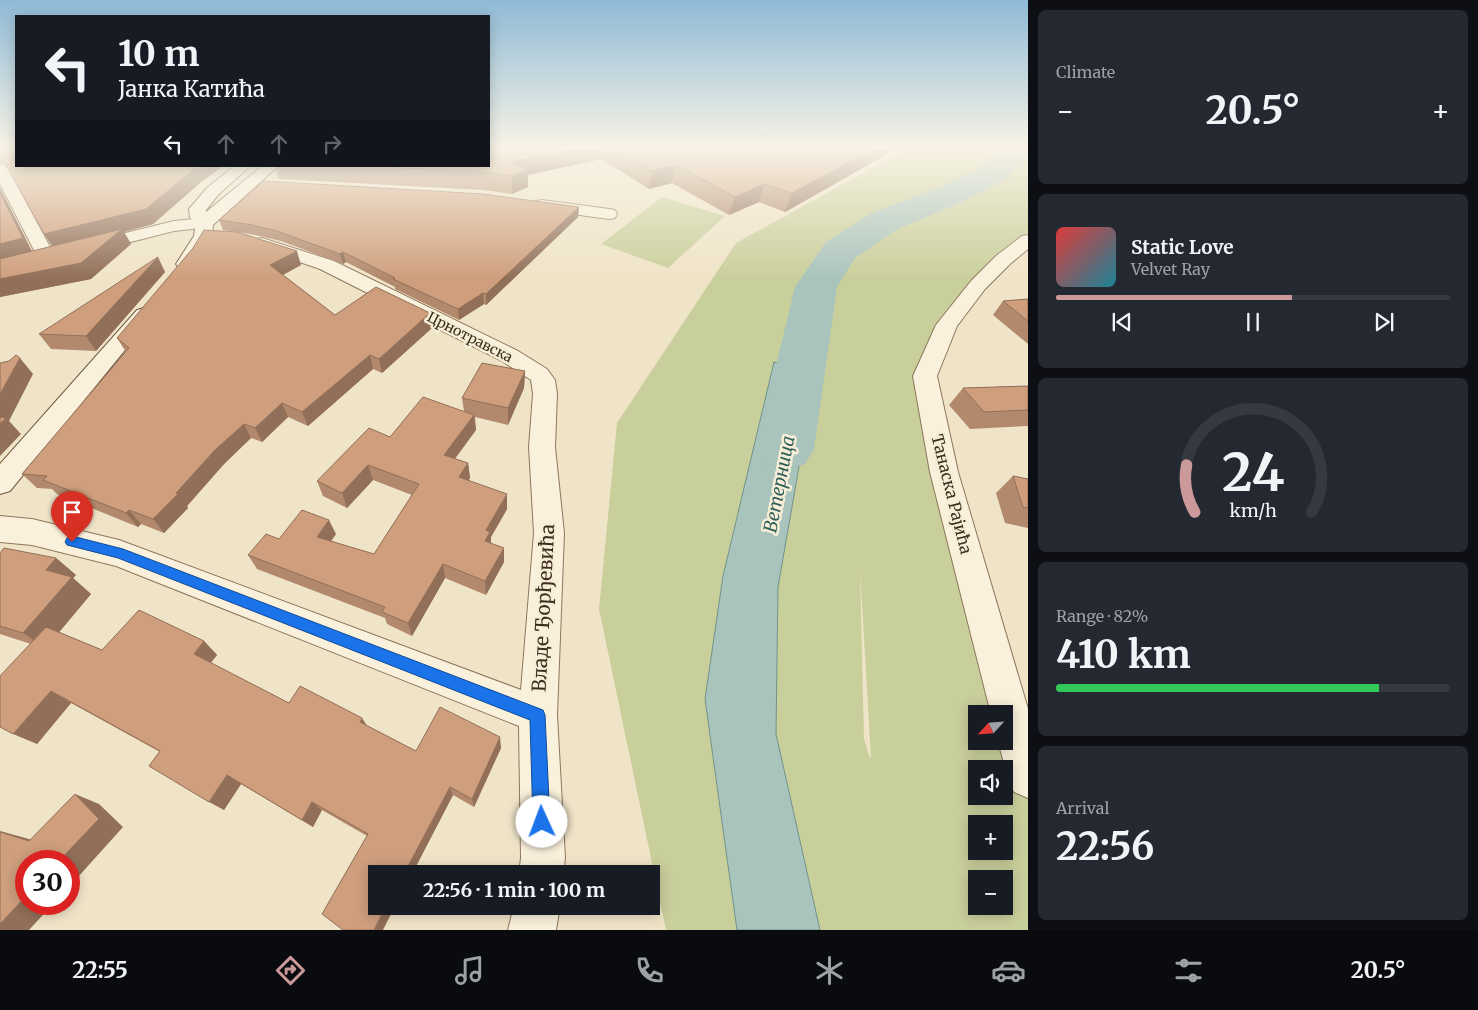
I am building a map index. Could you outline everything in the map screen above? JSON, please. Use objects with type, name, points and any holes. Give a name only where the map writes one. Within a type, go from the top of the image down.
[{"type":"street","points":[[14,192],[53,257],[174,226],[209,232]]},
{"type":"street","points":[[209,232],[198,217],[196,209],[212,192]]},
{"type":"street","points":[[174,278],[209,232],[244,192]]},
{"type":"street","points":[[523,202],[609,214]]},
{"type":"street","name":"Црнотравска","points":[[246,239],[328,265],[510,356],[539,374]]},
{"type":"street","name":"Танаска Рајића","points":[[1028,240],[1003,260],[978,286],[947,325],[924,376],[944,472],[1028,778]]},
{"type":"street","points":[[0,484],[156,300]]},
{"type":"street","name":"Владе Ђорђевића","points":[[539,374],[543,380],[545,394],[542,447],[549,534],[538,715],[542,865]]},
{"type":"street","points":[[0,529],[32,532],[119,553],[538,715]]},
{"type":"street","points":[[532,930],[535,915]]},
{"type":"green space","points":[[828,192],[1028,192],[1028,240],[978,285],[925,376],[1009,705],[968,705],[968,750],[1013,750],[1013,719],[1028,778],[1028,930],[666,930],[660,901],[660,865],[652,865],[599,609],[617,423],[736,243]],"holes":[[[860,570],[871,758],[864,739]]]},
{"type":"green space","points":[[662,197],[725,216],[668,268],[601,244]]},
{"type":"water","points":[[774,362],[815,375],[778,587],[776,734],[820,930],[737,930],[705,699],[723,576]]},
{"type":"building","points":[[21,192],[166,192],[146,209],[44,234]]},
{"type":"building","points":[[251,192],[456,192],[483,194],[579,207],[486,294],[483,293],[458,309],[393,279],[395,278],[343,252],[340,254],[277,231],[219,220]]},
{"type":"building","points":[[727,192],[745,192],[735,197]]},
{"type":"building","points":[[0,193],[23,238],[0,244]]},
{"type":"building","points":[[122,229],[81,263],[0,279],[0,259]]},
{"type":"building","points":[[204,230],[237,232],[297,251],[270,265],[335,315],[376,287],[430,313],[379,359],[370,355],[302,412],[282,403],[255,428],[244,424],[215,450],[176,493],[178,494],[153,519],[129,510],[126,513],[43,480],[47,476],[22,474],[129,348],[117,338],[193,248]]},
{"type":"building","points":[[158,257],[86,336],[39,334]]},
{"type":"building","points":[[1028,299],[1028,321],[1003,301]]},
{"type":"building","points":[[16,355],[20,358],[0,394],[0,363],[9,361]]},
{"type":"building","points":[[482,363],[525,371],[508,408],[462,398]]},
{"type":"building","points":[[1028,386],[1028,410],[984,412],[963,388]]},
{"type":"building","points":[[423,397],[474,415],[444,455],[468,463],[459,477],[507,494],[486,530],[490,532],[485,541],[504,548],[485,581],[443,564],[408,623],[382,612],[385,607],[248,555],[266,534],[279,539],[302,510],[329,520],[317,537],[374,554],[419,484],[368,465],[342,493],[317,481],[369,428],[390,437]]},
{"type":"building","points":[[0,417],[6,418],[0,424]]},
{"type":"building","points":[[1013,476],[1028,479],[1028,508],[1023,507]]},
{"type":"building","points":[[4,548],[56,558],[46,570],[72,577],[23,633],[0,626],[0,553]]},
{"type":"building","points":[[139,610],[204,641],[194,654],[289,703],[300,686],[362,718],[360,722],[416,751],[440,707],[500,737],[472,799],[450,787],[409,865],[368,865],[368,915],[382,915],[374,930],[343,930],[322,914],[368,834],[312,802],[302,820],[227,775],[209,802],[149,766],[160,751],[51,691],[13,734],[0,727],[0,676],[46,627],[102,650]]},
{"type":"building","points":[[75,794],[99,819],[69,850],[15,850],[15,908],[0,924],[0,832],[29,841]]},
{"type":"waterway","name":"Ветерница","points":[[785,449],[816,287],[840,250],[883,222],[955,192]]},
{"type":"route","points":[[72,542],[119,553],[538,715],[542,822]]}]
